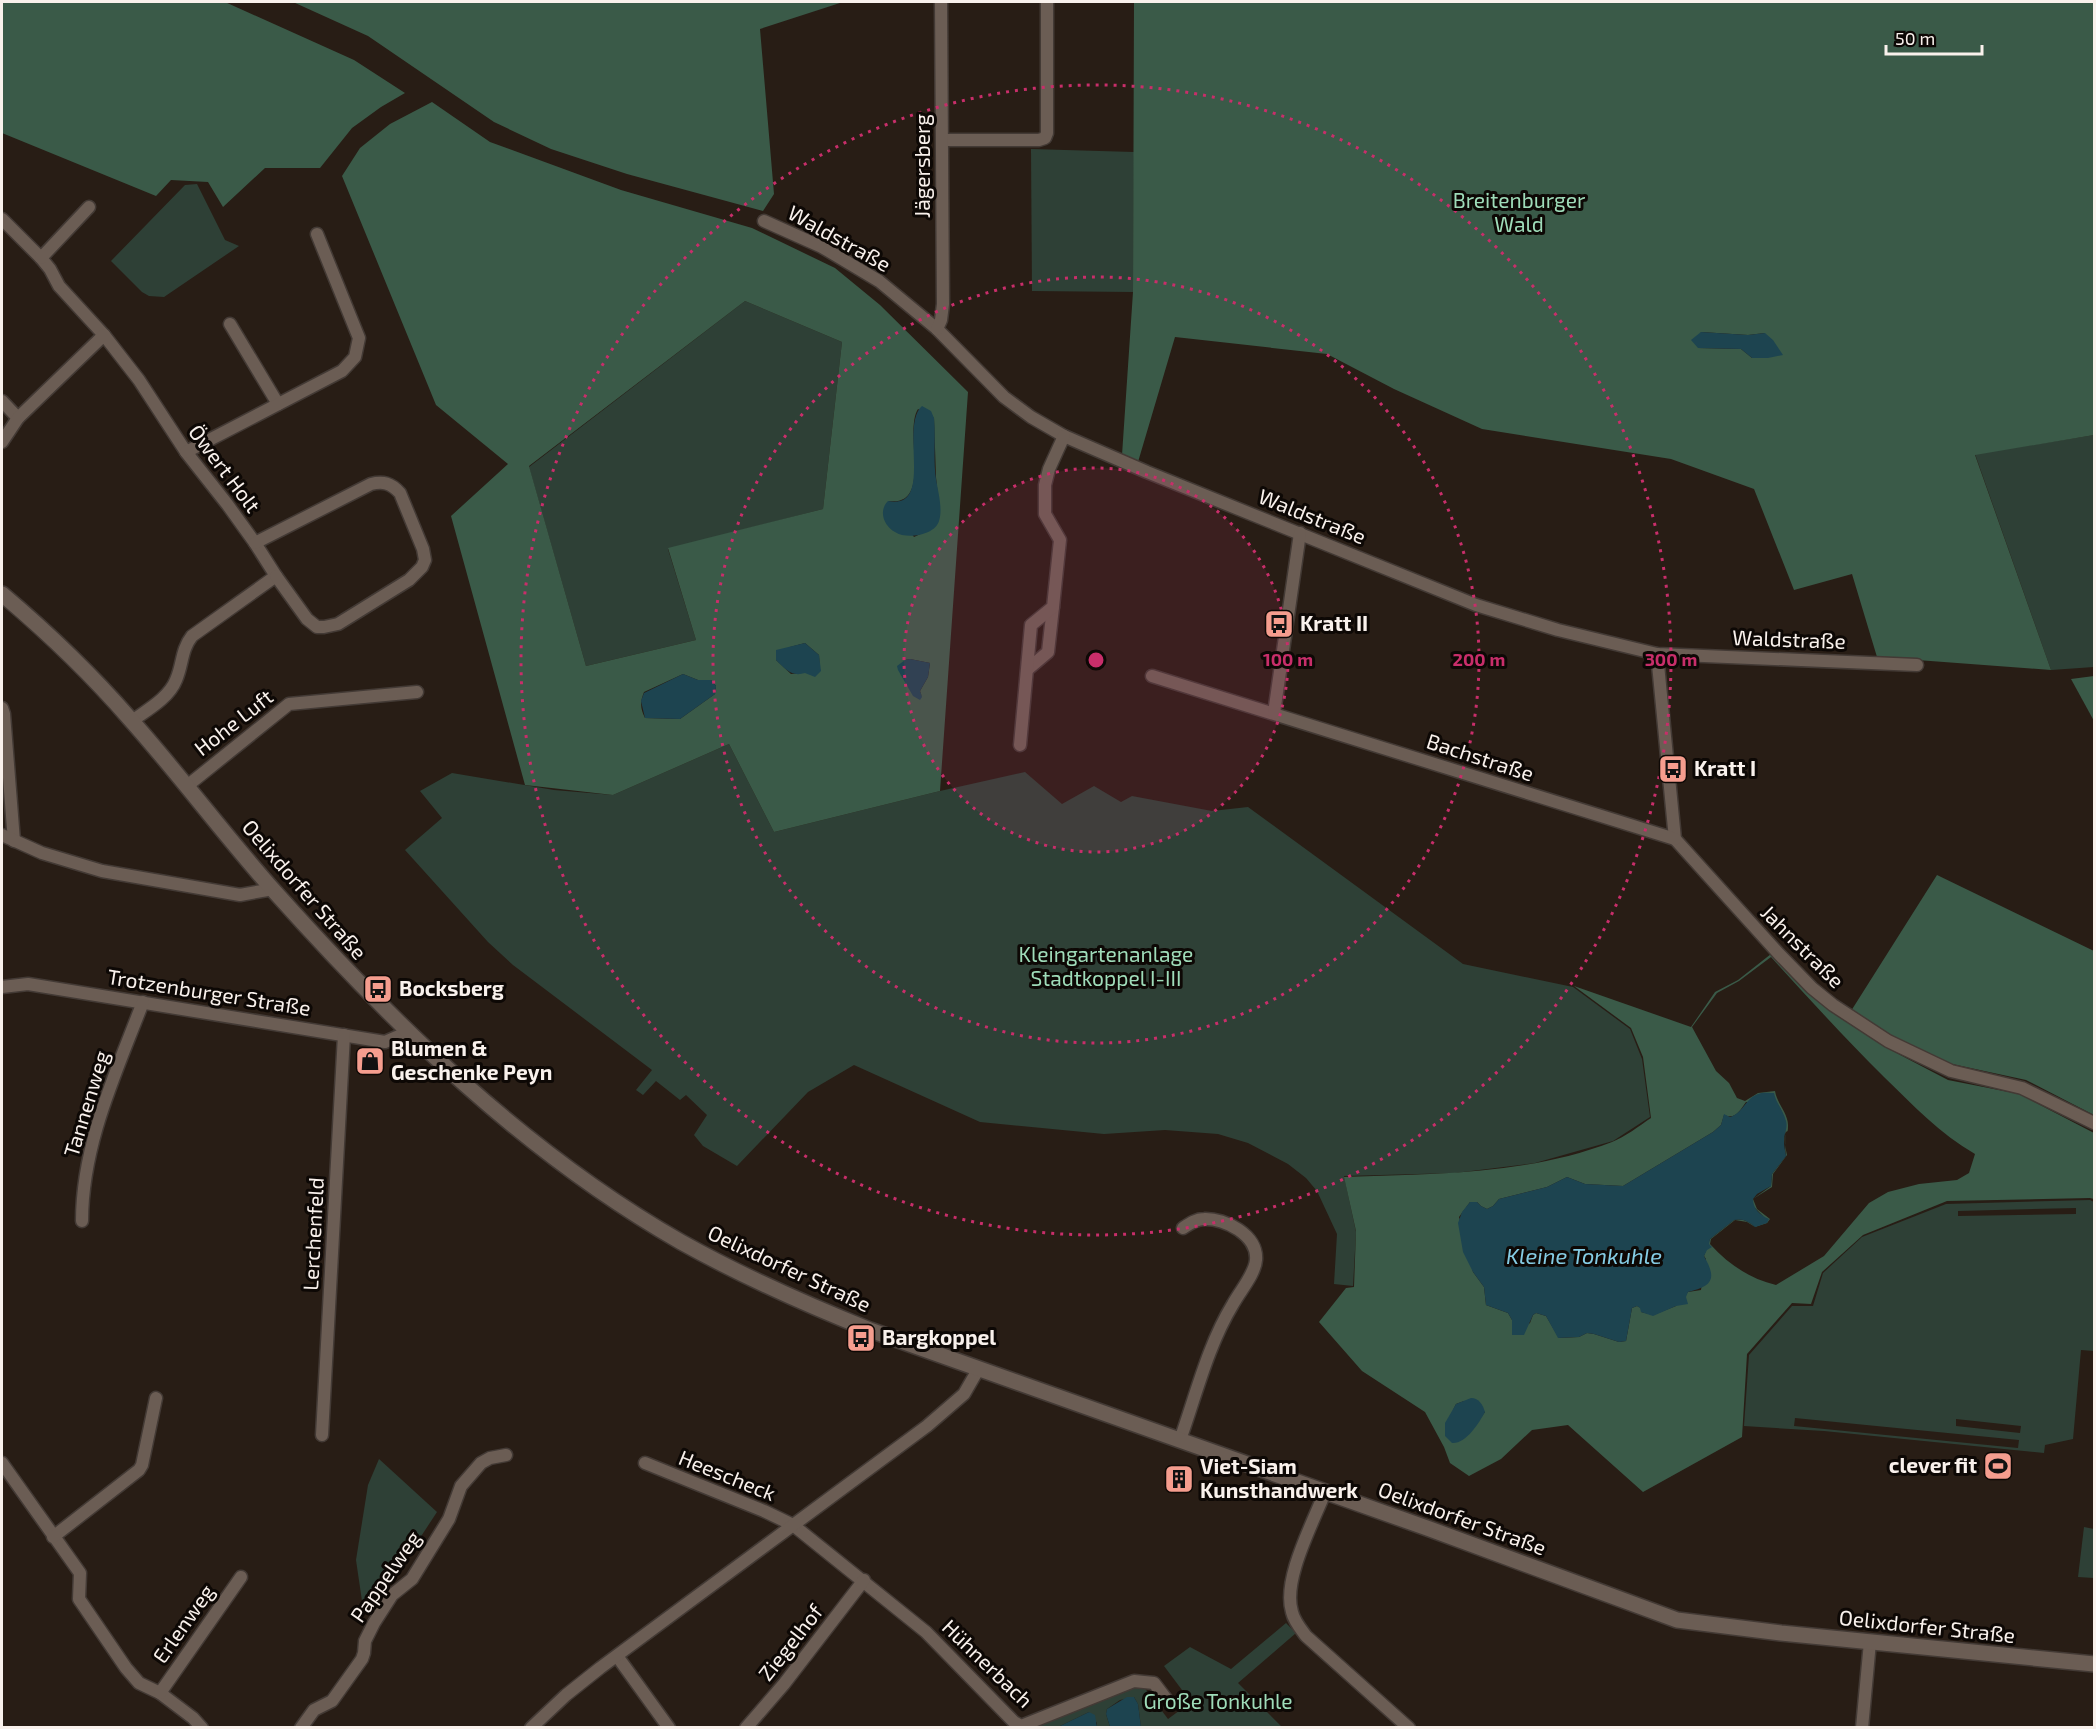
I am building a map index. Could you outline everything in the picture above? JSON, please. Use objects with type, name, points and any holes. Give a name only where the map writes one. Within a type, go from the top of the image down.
[{"type":"street","name":"Jägersberg","points":[[937,329],[943,304],[941,2]]},
{"type":"street","points":[[943,140],[1039,140],[1045,138],[1047,133],[1047,2]]},
{"type":"street","points":[[41,258],[89,207]]},
{"type":"street","name":"Öwert Holt","points":[[2,219],[41,258],[59,286],[104,335],[139,380],[186,452],[227,504],[307,619],[318,627],[338,624],[409,580],[422,567],[425,560],[423,549],[400,493],[395,487],[380,482],[370,484],[255,543]]},
{"type":"street","name":"Waldstraße","points":[[764,220],[822,247],[879,281],[937,329],[1004,397],[1031,417],[1064,436],[1138,468],[1507,615],[1657,654],[1917,665]]},
{"type":"street","points":[[186,452],[342,371],[355,357],[359,338],[317,234]]},
{"type":"street","points":[[230,324],[278,404]]},
{"type":"street","points":[[2,442],[18,418],[104,335]]},
{"type":"street","points":[[2,401],[18,418]]},
{"type":"street","points":[[1028,669],[1048,652],[1060,540],[1045,514],[1045,485],[1049,469],[1064,436]]},
{"type":"street","points":[[1274,712],[1300,533]]},
{"type":"street","points":[[132,721],[173,687],[184,649],[192,636],[276,576]]},
{"type":"street","name":"Oelixdorfer Straße","points":[[2,594],[89,675],[132,721],[273,889],[346,969],[408,1032],[503,1117],[595,1186],[680,1241],[753,1279],[812,1307],[870,1330],[1427,1528],[1677,1620],[2094,1665]]},
{"type":"street","points":[[1020,745],[1031,625],[1053,607]]},
{"type":"street","points":[[1657,654],[1675,839]]},
{"type":"street","name":"Bachstraße","points":[[1152,676],[1274,712],[1675,839]]},
{"type":"street","name":"Hohe Luft","points":[[187,786],[289,704],[417,692]]},
{"type":"street","points":[[2,708],[14,842]]},
{"type":"street","points":[[2,835],[59,859],[102,871],[240,895],[273,889]]},
{"type":"street","name":"Jahnstraße","points":[[1675,839],[1779,954],[1812,988],[1833,1005],[1888,1041],[1951,1071],[2022,1088],[2094,1123]]},
{"type":"street","name":"Trotzenburger Straße","points":[[2,984],[28,984],[385,1042],[408,1032]]},
{"type":"street","name":"Tannenweg","points":[[82,1221],[84,1185],[95,1131],[143,1002]]},
{"type":"street","name":"Lerchenfeld","points":[[322,1435],[344,1035]]},
{"type":"street","points":[[1180,1440],[1220,1327],[1252,1272],[1256,1260],[1249,1239],[1235,1227],[1202,1219],[1183,1228]]},
{"type":"street","points":[[531,1728],[566,1695],[617,1656],[927,1426],[970,1387],[979,1368]]},
{"type":"street","points":[[53,1537],[139,1470],[156,1398]]},
{"type":"street","name":"Pappelweg","points":[[302,1728],[314,1710],[332,1701],[362,1659],[365,1641],[374,1623],[392,1595],[412,1579],[449,1519],[458,1492],[468,1477],[481,1463],[490,1458],[506,1455]]},
{"type":"street","points":[[2,1463],[80,1573],[80,1599],[126,1668],[138,1683],[160,1693],[193,1718],[202,1728]]},
{"type":"street","name":"Heescheck","points":[[645,1463],[764,1511],[793,1526]]},
{"type":"street","points":[[1325,1492],[1292,1577],[1291,1611],[1306,1636],[1409,1728]]},
{"type":"street","name":"Hühnerbach","points":[[793,1526],[864,1580],[926,1632],[1014,1722],[1021,1726],[1134,1681],[1154,1683],[1170,1704]]},
{"type":"street","name":"Erlenweg","points":[[160,1693],[241,1577]]},
{"type":"street","name":"Ziegelhof","points":[[746,1728],[784,1684],[864,1580]]},
{"type":"street","points":[[1862,1728],[1870,1642]]},
{"type":"street","points":[[617,1656],[669,1728]]},
{"type":"green space","points":[[2,2],[225,2],[354,60],[405,93],[352,128],[320,168],[265,168],[223,207],[208,182],[171,180],[156,196],[2,133]]},
{"type":"green space","points":[[293,2],[843,2],[760,29],[774,194],[763,211],[627,174],[551,149],[494,122],[368,36]]},
{"type":"green space","name":"Breitenburger Wald","points":[[1134,2],[2094,2],[2094,435],[1975,455],[2051,670],[1877,657],[1852,574],[1794,590],[1754,489],[1671,459],[1482,429],[1394,389],[1327,354],[1175,337],[1138,462],[1122,455],[1133,292]],"holes":[[[1701,332],[1748,335],[1765,333],[1752,358],[1741,349],[1698,348]]]},
{"type":"green space","points":[[432,102],[490,142],[621,190],[752,228],[835,268],[880,305],[968,392],[940,791],[774,832],[729,744],[613,795],[525,785],[451,516],[508,464],[436,405],[342,176],[360,148],[390,124]],"holes":[[[745,301],[842,342],[823,509],[668,548],[696,640],[586,666],[529,466]],[[918,409],[934,418],[940,516],[927,531],[914,537],[888,501],[902,500],[910,493],[914,481],[914,420]],[[805,643],[819,655],[820,671],[791,674],[776,660],[790,647]],[[905,660],[930,663],[928,677],[920,691],[922,697]],[[683,674],[698,680],[711,680],[716,686],[715,694],[680,719],[645,718],[641,702],[644,692]]]},
{"type":"green space","points":[[1031,149],[1134,152],[1133,292],[1032,291]]},
{"type":"green space","points":[[197,184],[225,240],[239,246],[164,297],[149,296],[142,292],[111,261],[185,185]]},
{"type":"green space","points":[[745,301],[842,342],[823,509],[668,549],[696,640],[586,666],[529,467]]},
{"type":"green space","points":[[2094,435],[2094,667],[2051,670],[1975,454]]},
{"type":"green space","points":[[2094,676],[2094,721],[2071,679]]},
{"type":"green space","name":"Kleingartenanlage Stadtkoppel I-III","points":[[729,744],[774,832],[1025,772],[1062,804],[1094,786],[1121,802],[1132,796],[1212,811],[1248,807],[1463,964],[1573,987],[1630,1029],[1642,1059],[1650,1117],[1613,1141],[1535,1163],[1455,1173],[1344,1176],[1356,1232],[1353,1286],[1334,1284],[1337,1234],[1317,1191],[1306,1178],[1288,1164],[1248,1143],[1218,1134],[1165,1130],[1104,1134],[980,1122],[854,1065],[808,1092],[737,1166],[703,1146],[694,1135],[707,1115],[686,1095],[680,1100],[656,1081],[643,1095],[636,1090],[652,1070],[513,965],[488,942],[405,850],[442,818],[420,791],[452,773],[554,790],[613,795]]},
{"type":"green space","points":[[1937,875],[2094,951],[2094,1115],[2026,1080],[1952,1064],[1890,1035],[1851,1011]]},
{"type":"green space","points":[[1771,954],[1832,1010],[1885,1047],[1948,1080],[2019,1094],[2094,1133],[2094,1199],[1947,1201],[1863,1235],[1822,1272],[1811,1304],[1792,1303],[1747,1354],[1742,1437],[1643,1492],[1568,1425],[1532,1430],[1501,1459],[1469,1476],[1450,1463],[1425,1412],[1362,1371],[1319,1322],[1346,1288],[1354,1287],[1356,1231],[1344,1177],[1480,1171],[1546,1161],[1617,1140],[1651,1118],[1643,1057],[1631,1028],[1574,986],[1691,1027],[1715,992],[1738,980]],"holes":[[[1771,957],[1841,1033],[1906,1098],[1938,1128],[1975,1154],[1969,1173],[1957,1180],[1919,1184],[1888,1192],[1869,1203],[1824,1256],[1776,1285],[1740,1270],[1710,1244],[1711,1239],[1735,1220],[1710,1239],[1704,1256],[1706,1259],[1701,1290],[1688,1292],[1676,1306],[1653,1315],[1641,1312],[1641,1308],[1637,1306],[1632,1308],[1626,1341],[1619,1342],[1587,1333],[1579,1337],[1559,1338],[1546,1316],[1536,1313],[1530,1323],[1512,1335],[1512,1320],[1508,1313],[1486,1305],[1484,1287],[1473,1272],[1459,1217],[1470,1202],[1477,1202],[1487,1209],[1499,1199],[1547,1187],[1567,1177],[1585,1184],[1623,1186],[1713,1132],[1721,1125],[1724,1115],[1735,1115],[1746,1102],[1776,1102],[1785,1121],[1785,1135],[1788,1131],[1788,1122],[1775,1091],[1758,1093],[1745,1101],[1737,1098],[1729,1083],[1716,1071],[1692,1027],[1717,993],[1739,981]],[[1464,1401],[1485,1412],[1471,1431],[1453,1410],[1456,1404]]]},
{"type":"green space","points":[[1785,1146],[1787,1155],[1773,1174],[1772,1187],[1753,1199],[1771,1186],[1772,1174],[1786,1156]]},
{"type":"green space","points":[[1753,1199],[1757,1209],[1770,1219],[1767,1223],[1755,1227],[1763,1216],[1753,1206]]},
{"type":"green space","points":[[2090,1200],[2094,1202],[2094,1351],[2081,1350],[2073,1439],[2045,1445],[2044,1453],[1824,1431],[1744,1426],[1749,1355],[1792,1306],[1813,1306],[1823,1273],[1862,1237],[1946,1204]],"holes":[[[2076,1208],[2076,1214],[1958,1216],[1958,1211]],[[1795,1418],[2019,1440],[2018,1448],[1794,1426]],[[1956,1419],[2021,1426],[2020,1433],[1956,1426]]]},
{"type":"green space","points":[[379,1459],[437,1512],[372,1611],[362,1601],[356,1560],[368,1485]]},
{"type":"green space","points":[[2084,1527],[2094,1529],[2094,1578],[2078,1577]]},
{"type":"green space","name":"Große Tonkuhle","points":[[1286,1623],[1296,1633],[1238,1683],[1282,1727],[1141,1727],[1138,1704],[1134,1697],[1120,1700],[1107,1709],[1106,1714],[1110,1727],[1097,1727],[1097,1723],[1089,1712],[1058,1727],[1029,1728],[1134,1684],[1144,1687],[1168,1719],[1191,1702],[1164,1666],[1190,1647],[1231,1669]]},
{"type":"water","points":[[1701,332],[1748,335],[1765,333],[1783,355],[1752,358],[1741,349],[1698,348],[1691,340]]},
{"type":"water","points":[[922,406],[931,411],[934,418],[935,471],[940,516],[932,530],[920,535],[906,536],[895,532],[888,526],[883,509],[888,501],[902,500],[910,493],[913,480],[916,416]]},
{"type":"water","points":[[805,643],[819,655],[821,671],[815,677],[786,670],[776,660],[776,650]]},
{"type":"water","points":[[910,659],[930,663],[928,677],[920,691],[922,697],[920,700],[913,696],[897,666]]},
{"type":"water","points":[[683,674],[698,680],[711,680],[716,686],[715,694],[680,719],[645,718],[641,701],[644,693]]},
{"type":"water","name":"Kleine Tonkuhle","points":[[1774,1093],[1785,1117],[1786,1156],[1772,1174],[1771,1186],[1753,1199],[1758,1211],[1769,1219],[1767,1223],[1755,1227],[1746,1221],[1734,1220],[1710,1239],[1709,1244],[1712,1247],[1704,1256],[1710,1270],[1710,1280],[1703,1287],[1688,1292],[1686,1297],[1688,1304],[1676,1306],[1653,1316],[1641,1312],[1637,1306],[1632,1308],[1626,1341],[1619,1342],[1587,1333],[1579,1337],[1558,1338],[1546,1316],[1536,1313],[1524,1335],[1512,1335],[1512,1320],[1508,1313],[1486,1305],[1484,1287],[1463,1252],[1458,1223],[1462,1212],[1470,1202],[1477,1202],[1487,1209],[1499,1199],[1547,1187],[1567,1177],[1585,1184],[1623,1186],[1713,1132],[1721,1125],[1724,1114],[1730,1117],[1734,1115],[1758,1094]]},
{"type":"water","points":[[1471,1398],[1480,1402],[1485,1412],[1467,1437],[1452,1443],[1445,1436],[1445,1423],[1456,1404]]},
{"type":"water","points":[[1127,1697],[1134,1697],[1138,1704],[1141,1727],[1110,1727],[1106,1714],[1107,1709]]},
{"type":"water","points":[[1089,1712],[1095,1715],[1097,1727],[1058,1727]]},
{"type":"place","name":"Kratt II","points":[[1279,624]]},
{"type":"place","name":"Kratt I","points":[[1673,769]]},
{"type":"place","name":"Bocksberg","points":[[378,989]]},
{"type":"place","name":"Blumen & Geschenke Peyn","points":[[370,1061]]},
{"type":"place","name":"Bargkoppel","points":[[861,1338]]},
{"type":"place","name":"clever fit","points":[[1998,1466]]},
{"type":"place","name":"Viet-Siam Kunsthandwerk","points":[[1179,1479]]}]
